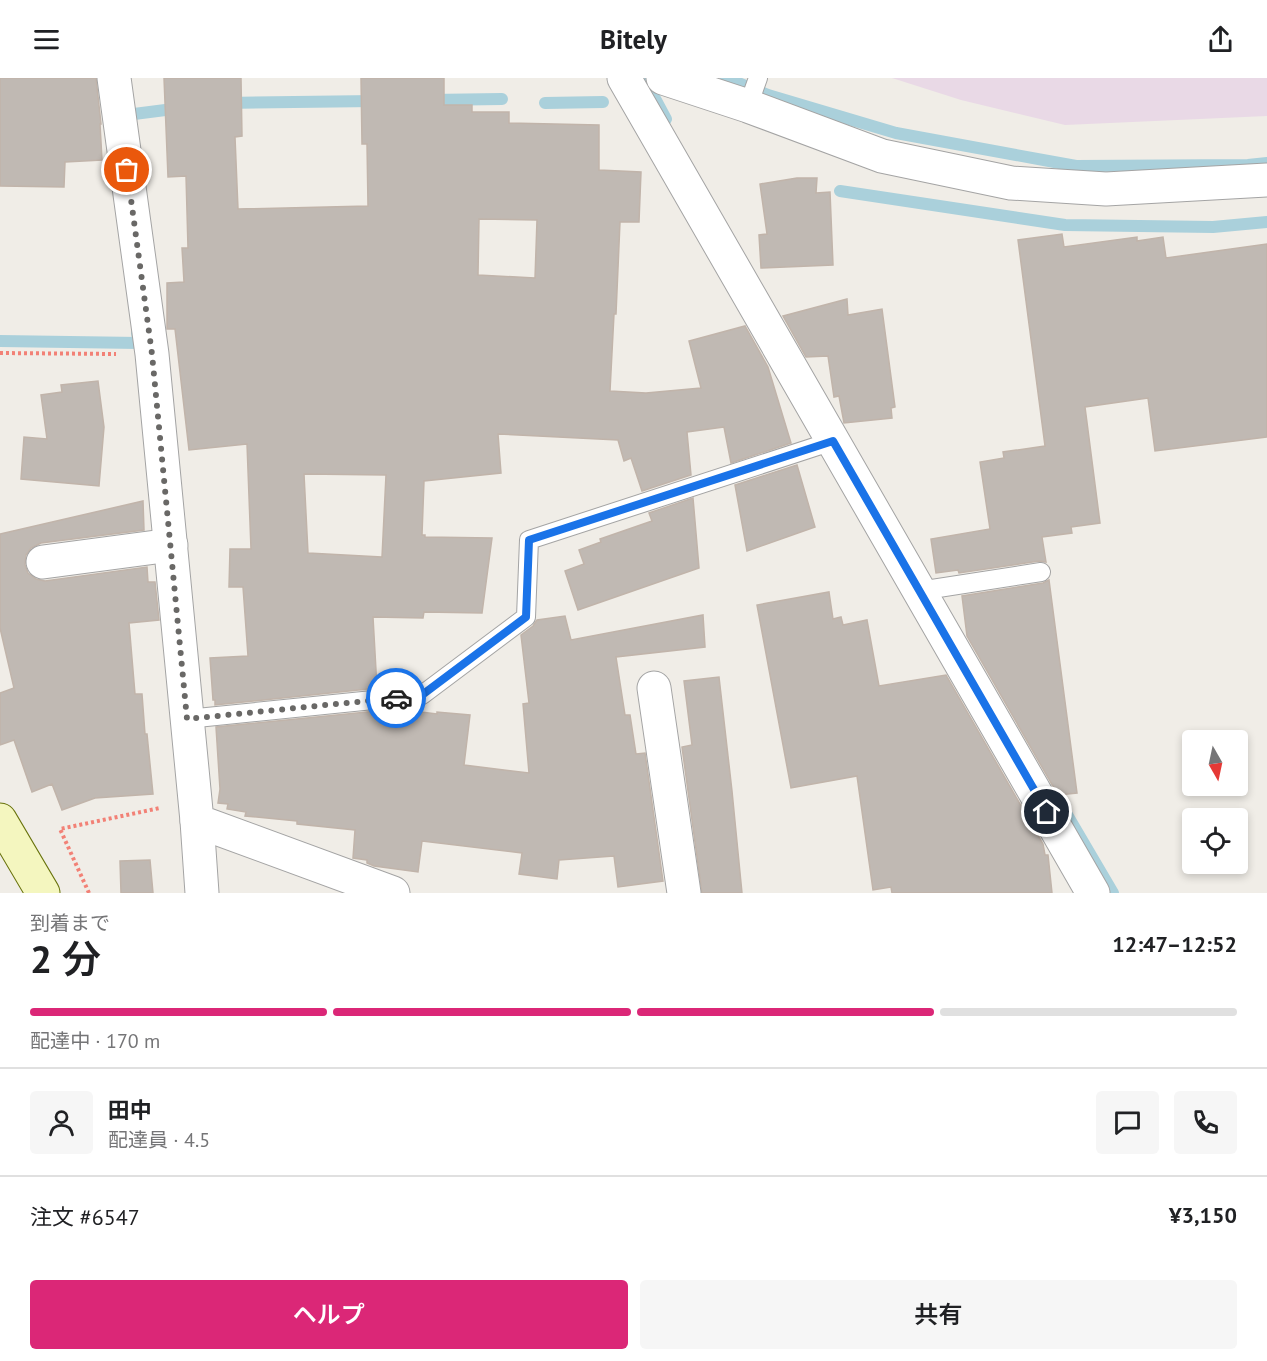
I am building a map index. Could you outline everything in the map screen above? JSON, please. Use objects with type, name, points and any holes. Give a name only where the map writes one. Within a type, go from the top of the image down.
[{"type":"main road","points":[[0,820],[44,893]]},
{"type":"street","points":[[114,78],[152,354],[202,893]]},
{"type":"street","points":[[624,78],[1093,893]]},
{"type":"street","points":[[663,78],[753,92],[882,156],[1011,183],[1106,189],[1267,180]]},
{"type":"street","points":[[43,562],[171,545]]},
{"type":"street","points":[[654,687],[684,893]]},
{"type":"street","points":[[197,821],[393,893]]},
{"type":"lane","points":[[187,719],[422,695],[526,617],[529,540],[833,441]]},
{"type":"lane","points":[[919,591],[1041,572]]},
{"type":"path","points":[[0,353],[152,354]]},
{"type":"path","points":[[89,893],[60,829],[174,805],[197,821]]},
{"type":"shaded area","points":[[892,78],[1267,78],[1267,116],[1065,125],[961,100]]},
{"type":"building","points":[[0,78],[96,78],[102,160],[65,162],[64,187],[0,186]]},
{"type":"building","points":[[164,78],[241,78],[242,136],[235,137],[238,209],[368,206],[367,144],[362,144],[361,78],[444,78],[444,105],[472,105],[472,112],[509,112],[509,123],[599,125],[599,170],[641,172],[639,222],[620,222],[610,391],[646,393],[701,388],[689,341],[745,326],[768,367],[791,443],[731,463],[724,427],[687,432],[691,475],[642,491],[631,458],[624,461],[618,440],[498,434],[501,473],[424,481],[422,535],[425,537],[492,538],[482,613],[424,612],[423,618],[373,617],[377,688],[215,705],[210,658],[248,656],[243,587],[229,587],[230,549],[251,549],[247,444],[189,450],[175,329],[167,329],[167,283],[184,282],[182,248],[188,248],[186,176],[168,177]],"holes":[[[479,219],[537,220],[535,278],[478,275]],[[304,474],[386,475],[382,557],[308,553]]]},
{"type":"building","points":[[797,178],[817,178],[816,193],[830,192],[833,265],[761,268],[759,235],[767,234],[760,184]]},
{"type":"building","points":[[1062,234],[1064,247],[1137,237],[1137,241],[1163,237],[1166,258],[1267,244],[1267,437],[1155,451],[1148,398],[1085,407],[1100,523],[1071,527],[1072,533],[1042,537],[1046,562],[1039,561],[959,573],[958,570],[936,573],[931,539],[990,529],[980,462],[1004,458],[1003,452],[1045,446],[1018,240]]},
{"type":"building","points":[[847,299],[848,315],[882,309],[895,407],[891,408],[892,418],[844,423],[839,396],[834,397],[828,356],[806,357],[783,316]]},
{"type":"building","points":[[98,381],[104,427],[99,486],[21,479],[24,437],[47,439],[41,395],[62,392],[61,385]]},
{"type":"building","points":[[797,465],[815,527],[747,551],[735,485]]},
{"type":"building","points":[[693,498],[699,568],[578,610],[565,571],[584,564],[579,550],[601,542],[600,539],[652,521],[649,513]]},
{"type":"building","points":[[143,501],[144,530],[41,543],[31,548],[26,555],[25,565],[28,573],[36,579],[45,581],[147,567],[148,582],[155,582],[159,620],[129,623],[135,694],[142,694],[153,794],[95,798],[62,810],[52,784],[32,792],[14,740],[0,745],[0,693],[14,688],[0,628],[0,534]]},
{"type":"building","points":[[1049,580],[1077,793],[1058,795],[967,636],[962,596],[1043,583]]},
{"type":"building","points":[[829,592],[833,619],[841,617],[843,625],[867,620],[879,686],[946,675],[1043,844],[1045,855],[1048,855],[1052,893],[892,893],[891,887],[873,890],[857,776],[791,788],[757,605]]},
{"type":"building","points":[[703,615],[705,647],[616,657],[625,715],[630,715],[636,754],[645,753],[663,881],[618,887],[614,856],[559,860],[557,879],[519,874],[522,853],[422,841],[418,872],[374,866],[367,863],[367,860],[353,858],[355,830],[245,816],[246,812],[227,809],[228,804],[218,803],[220,789],[216,727],[397,709],[470,715],[464,765],[529,773],[523,704],[529,703],[521,635],[537,620],[565,616],[571,640]]},
{"type":"building","points":[[719,677],[742,893],[702,893],[682,747],[692,745],[684,681]]},
{"type":"building","points":[[150,860],[153,893],[121,893],[120,861]]},
{"type":"waterway","points":[[644,78],[666,119]]},
{"type":"waterway","points":[[726,78],[768,95],[896,133],[1076,166],[1267,163]]},
{"type":"waterway","points":[[429,100],[502,99]]},
{"type":"waterway","points":[[225,103],[375,101]]},
{"type":"waterway","points":[[545,103],[603,102]]},
{"type":"waterway","points":[[134,114],[181,108]]},
{"type":"waterway","points":[[840,191],[1065,225],[1213,227],[1267,222]]},
{"type":"waterway","points":[[0,341],[139,343],[137,333]]},
{"type":"waterway","points":[[1066,813],[1113,893]]},
{"type":"way so far","points":[[127,170],[152,354],[187,719],[396,698]]},
{"type":"route","points":[[396,698],[422,695],[526,617],[529,540],[833,441],[1047,812]]}]
